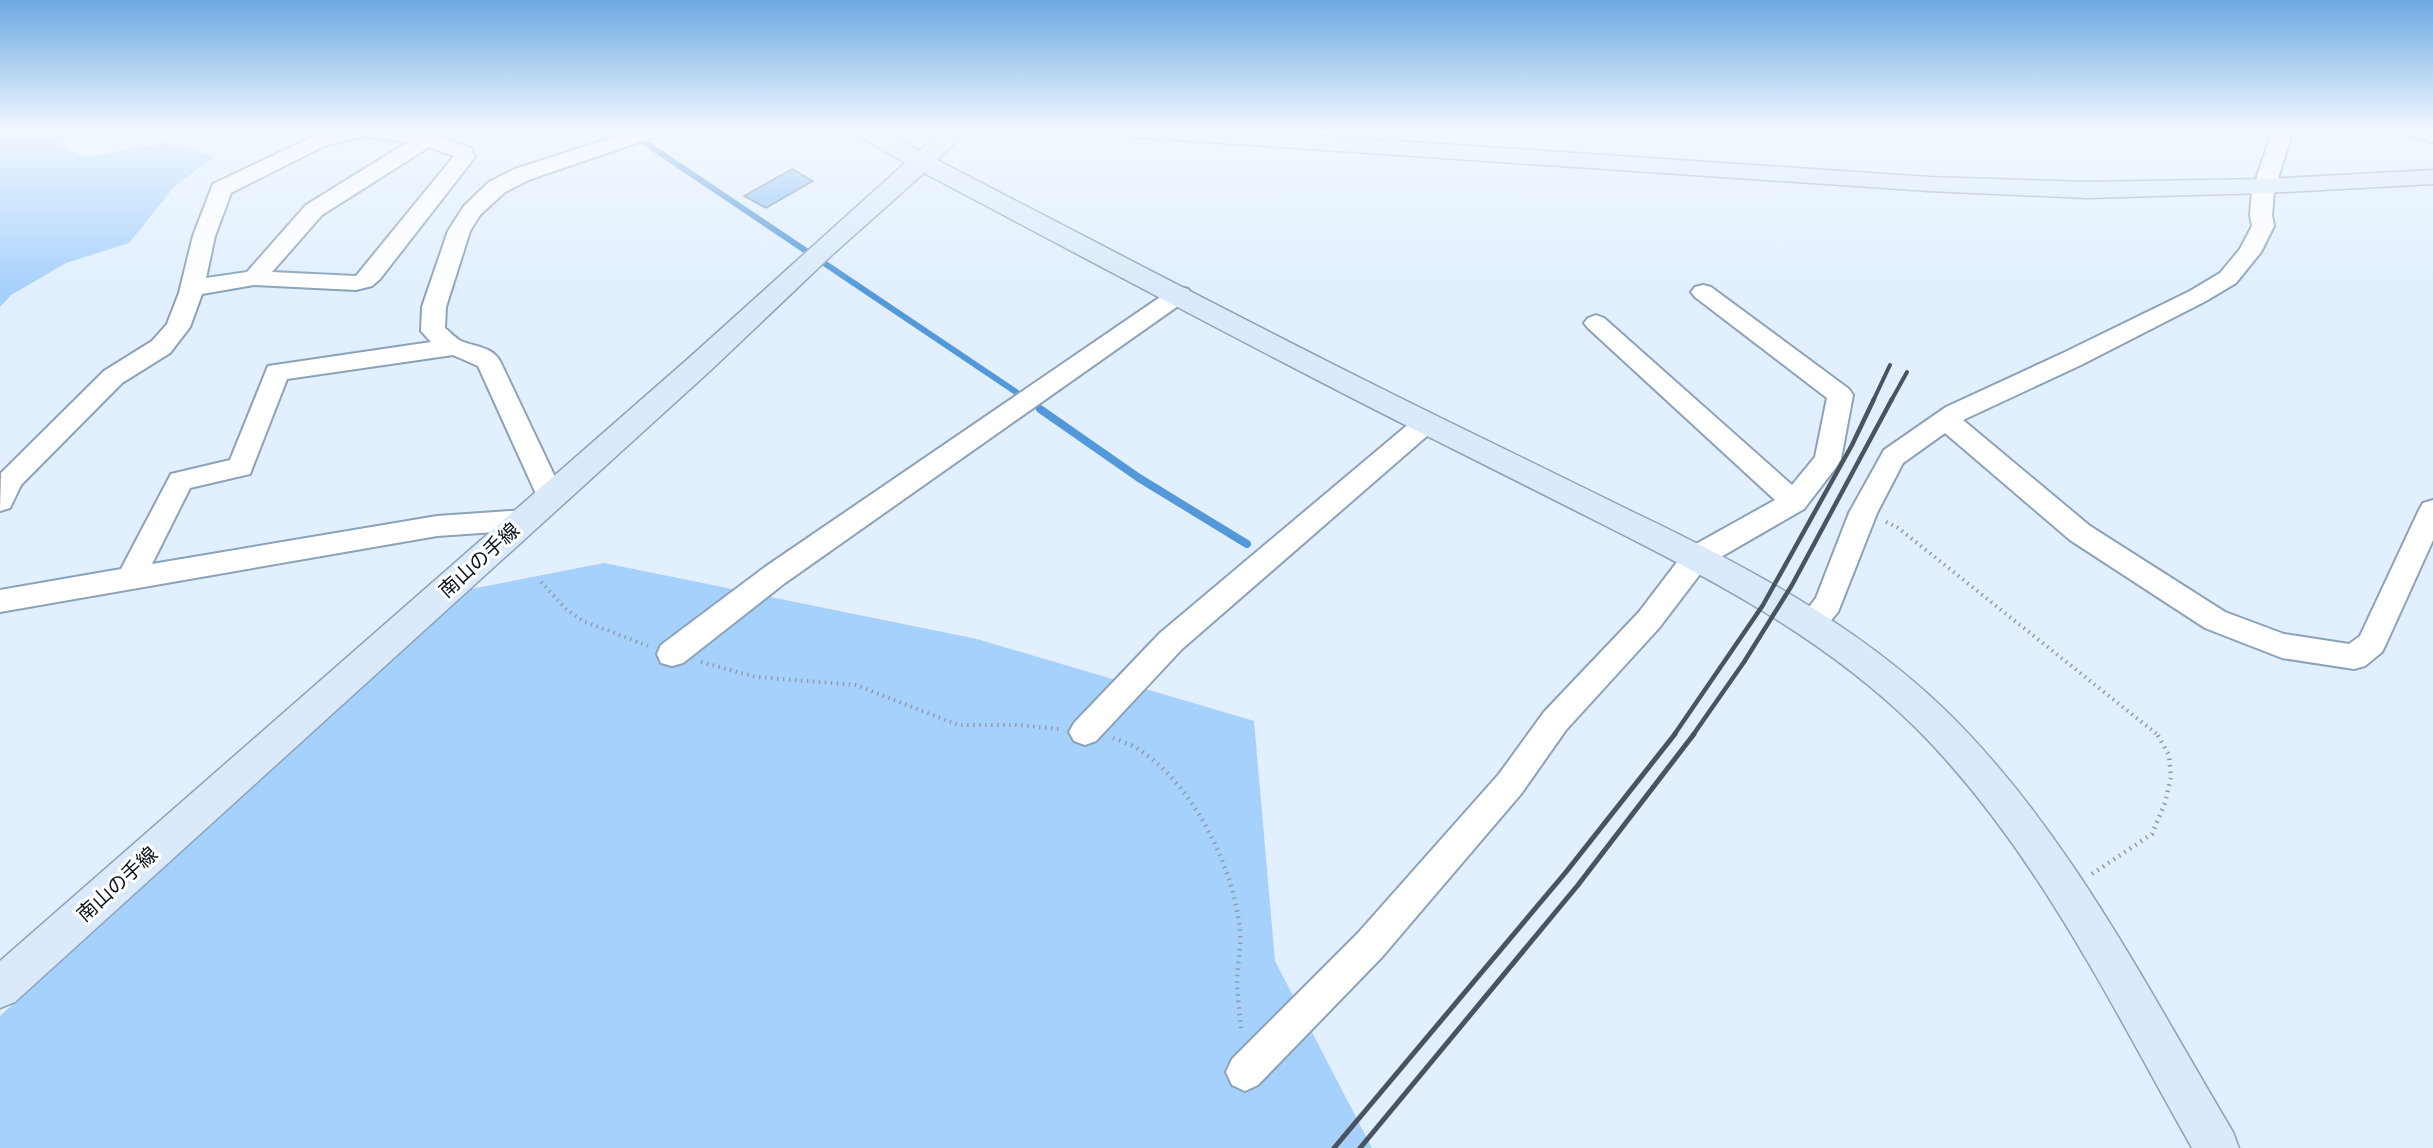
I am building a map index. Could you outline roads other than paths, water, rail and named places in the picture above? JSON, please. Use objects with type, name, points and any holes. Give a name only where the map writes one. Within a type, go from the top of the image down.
[{"type":"street","points":[[0,501],[10,480],[113,377],[161,347],[178,327],[192,288],[204,236],[221,189],[232,184]]},
{"type":"street","points":[[254,278],[314,210],[356,184]]},
{"type":"street","points":[[192,288],[254,278],[356,283],[364,280],[372,274],[443,184]]},
{"type":"street","points":[[453,347],[433,331],[434,307],[446,278],[448,259],[459,231],[472,211],[497,187],[504,184]]},
{"type":"street","name":"南山の手線","points":[[0,988],[700,364],[895,184]]},
{"type":"street","points":[[964,184],[1425,423],[1697,557],[1812,624],[1883,676],[1986,778],[2068,891],[2217,1148]]},
{"type":"street","points":[[1923,184],[2087,190],[2310,184]]},
{"type":"street","points":[[1812,624],[1828,604],[1863,513],[1893,457],[1955,413],[2198,296],[2228,278],[2250,252],[2263,226],[2260,217],[2265,186]]},
{"type":"street","points":[[1245,1072],[1370,945],[1510,784],[1555,721],[1649,620],[1697,557],[1794,502],[1828,459],[1840,395],[1703,292]]},
{"type":"street","points":[[672,654],[775,575],[1180,294]]},
{"type":"street","points":[[1596,323],[1794,502]]},
{"type":"street","points":[[130,580],[180,481],[241,467],[277,372],[453,347],[470,351],[488,361],[550,498]]},
{"type":"street","points":[[1946,420],[2080,534],[2216,620],[2282,646],[2354,657],[2371,644],[2433,510]]},
{"type":"street","points":[[1085,732],[1171,641],[1425,423]]},
{"type":"street","points":[[0,601],[130,580],[309,546],[436,526],[525,520]]},
{"type":"waterway","points":[[706,184],[1016,392]]},
{"type":"waterway","points":[[1040,409],[1139,478],[1247,544]]},
{"type":"railway","points":[[1873,401],[1890,365]]},
{"type":"railway","points":[[1891,401],[1907,372]]},
{"type":"railway","points":[[1674,735],[1763,605],[1852,445],[1874,399]]},
{"type":"railway","points":[[1693,735],[1744,662],[1792,585],[1892,399]]},
{"type":"railway","points":[[1334,1148],[1566,872],[1675,734]]},
{"type":"railway","points":[[1360,1148],[1578,885],[1694,734]]}]
